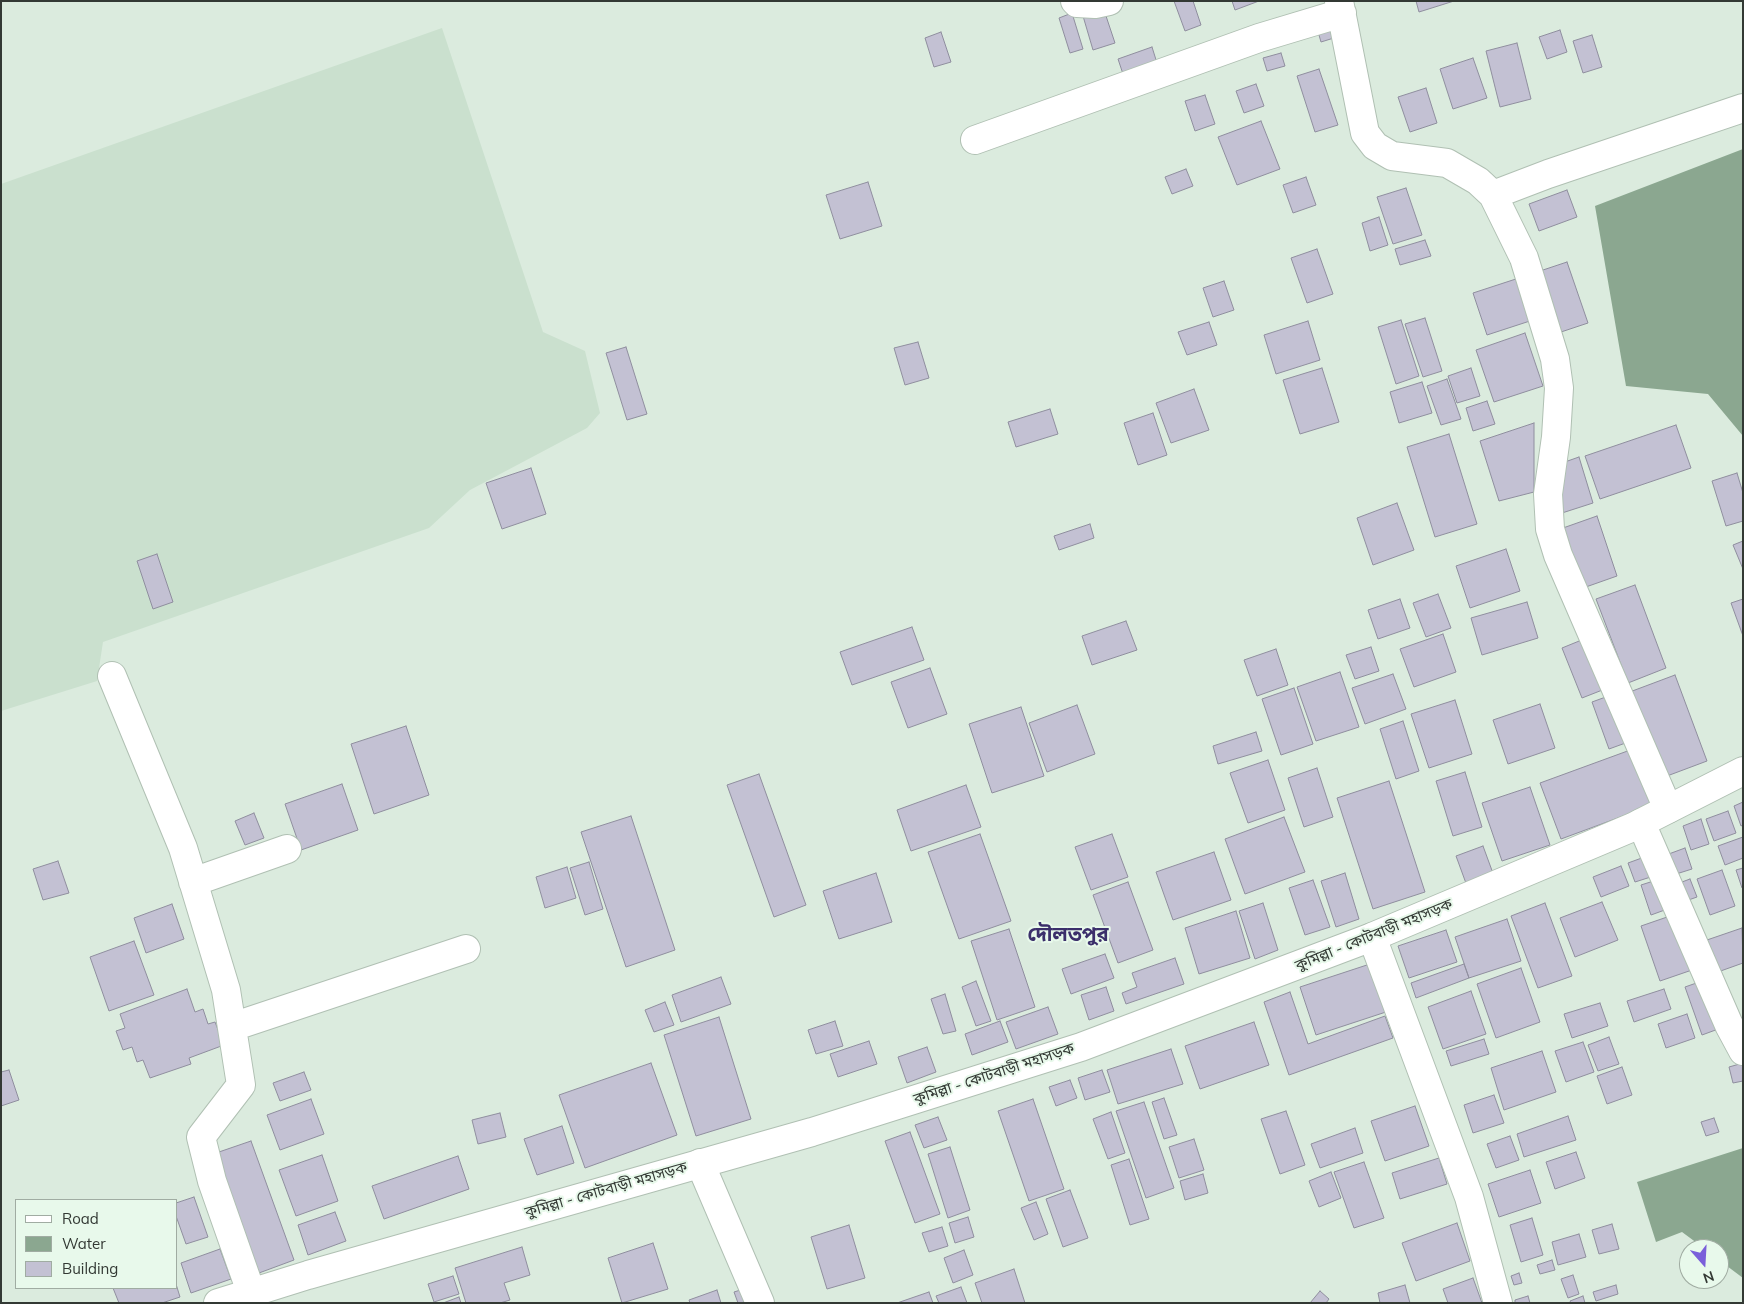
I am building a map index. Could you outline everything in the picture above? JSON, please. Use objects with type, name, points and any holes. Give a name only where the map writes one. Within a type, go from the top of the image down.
[{"type":"street","points":[[1075,1],[1077,3],[1095,4],[1109,1]]},
{"type":"street","points":[[975,140],[1340,7],[1366,133],[1374,146],[1392,156],[1447,163],[1478,181],[1492,195],[1524,258],[1555,359],[1560,388],[1556,437],[1548,494],[1550,529],[1562,564],[1668,810]]},
{"type":"street","points":[[1492,195],[1548,174],[1743,108]]},
{"type":"street","points":[[112,676],[183,848],[226,990],[241,1085],[201,1137],[212,1181],[250,1292]]},
{"type":"street","name":"কুমিল্লা - কোটবাড়ী মহাসড়ক","points":[[218,1303],[250,1292],[812,1132],[1081,1047],[1372,937],[1641,823],[1743,771]]},
{"type":"street","points":[[1641,823],[1729,1025],[1743,1051]]},
{"type":"street","points":[[193,882],[288,849]]},
{"type":"street","points":[[1372,937],[1469,1197],[1498,1303]]},
{"type":"street","points":[[232,1027],[466,949]]},
{"type":"street","points":[[700,1164],[760,1303]]},
{"type":"shaded area","points":[[442,28],[543,332],[585,351],[600,413],[587,428],[470,490],[429,528],[103,642],[97,681],[1,711],[1,184]]},
{"type":"water","points":[[1743,149],[1743,436],[1708,394],[1626,386],[1595,206]]},
{"type":"water","points":[[1743,1148],[1743,1278],[1729,1268],[1729,1239],[1691,1239],[1682,1232],[1656,1242],[1637,1182]]},
{"type":"building","points":[[1174,1],[1193,1],[1201,25],[1185,31]]},
{"type":"building","points":[[1232,1],[1259,1],[1235,10]]},
{"type":"building","points":[[1416,1],[1454,1],[1419,12]]},
{"type":"building","points":[[1104,10],[1115,43],[1093,50],[1083,16]]},
{"type":"building","points":[[1072,13],[1083,49],[1070,53],[1059,18]]},
{"type":"building","points":[[1332,22],[1337,37],[1321,42],[1317,28]]},
{"type":"building","points":[[1560,30],[1567,52],[1547,59],[1539,37]]},
{"type":"building","points":[[941,32],[951,62],[934,67],[925,38]]},
{"type":"building","points":[[1592,35],[1602,67],[1583,73],[1573,41]]},
{"type":"building","points":[[1517,43],[1531,99],[1500,107],[1486,51]]},
{"type":"building","points":[[1152,47],[1157,63],[1123,74],[1118,59]]},
{"type":"building","points":[[1281,53],[1285,66],[1267,71],[1263,58]]},
{"type":"building","points":[[1473,58],[1487,98],[1453,109],[1440,69]]},
{"type":"building","points":[[1319,69],[1338,125],[1315,132],[1297,76]]},
{"type":"building","points":[[1256,84],[1264,106],[1244,113],[1236,91]]},
{"type":"building","points":[[1426,88],[1437,123],[1410,132],[1398,97]]},
{"type":"building","points":[[1205,95],[1215,124],[1195,131],[1185,101]]},
{"type":"building","points":[[1261,121],[1280,169],[1237,185],[1218,137]]},
{"type":"building","points":[[1186,169],[1193,186],[1172,194],[1165,177]]},
{"type":"building","points":[[1306,177],[1316,205],[1293,213],[1283,185]]},
{"type":"building","points":[[868,182],[882,226],[840,239],[826,195]]},
{"type":"building","points":[[1406,188],[1422,235],[1393,244],[1377,197]]},
{"type":"building","points":[[1567,190],[1577,217],[1539,231],[1529,204]]},
{"type":"building","points":[[1379,217],[1388,245],[1370,251],[1362,223]]},
{"type":"building","points":[[1425,240],[1431,256],[1400,265],[1395,249]]},
{"type":"building","points":[[1317,249],[1333,294],[1307,303],[1291,258]]},
{"type":"building","points":[[1567,262],[1588,323],[1561,332],[1540,271]]},
{"type":"building","points":[[1522,277],[1536,319],[1487,335],[1473,293]]},
{"type":"building","points":[[1224,281],[1234,310],[1213,317],[1203,288]]},
{"type":"building","points":[[1425,318],[1442,371],[1423,377],[1405,324]]},
{"type":"building","points":[[1401,320],[1419,376],[1396,384],[1378,327]]},
{"type":"building","points":[[1308,321],[1320,360],[1276,374],[1264,335]]},
{"type":"building","points":[[1209,322],[1217,345],[1187,355],[1178,332]]},
{"type":"building","points":[[1525,333],[1543,386],[1494,402],[1476,350]]},
{"type":"building","points":[[918,342],[929,378],[905,385],[894,348]]},
{"type":"building","points":[[626,347],[647,414],[627,420],[606,353]]},
{"type":"building","points":[[1322,368],[1339,422],[1300,434],[1283,380]]},
{"type":"building","points":[[1471,368],[1480,396],[1457,403],[1448,376]]},
{"type":"building","points":[[1447,379],[1461,419],[1441,425],[1427,386]]},
{"type":"building","points":[[1422,382],[1432,413],[1399,423],[1390,392]]},
{"type":"building","points":[[1194,389],[1209,430],[1171,443],[1156,403]]},
{"type":"building","points":[[1487,401],[1495,424],[1473,431],[1466,408]]},
{"type":"building","points":[[1050,409],[1058,434],[1016,447],[1008,422]]},
{"type":"building","points":[[1153,413],[1167,455],[1138,465],[1124,423]]},
{"type":"building","points":[[1534,423],[1534,492],[1499,501],[1480,441]]},
{"type":"building","points":[[1676,425],[1691,468],[1600,499],[1585,456]]},
{"type":"building","points":[[1449,434],[1477,524],[1435,537],[1407,447]]},
{"type":"building","points":[[1579,457],[1593,503],[1562,513],[1562,463]]},
{"type":"building","points":[[531,468],[546,514],[502,529],[486,483]]},
{"type":"building","points":[[1737,473],[1743,493],[1743,521],[1726,526],[1712,481]]},
{"type":"building","points":[[1397,503],[1414,550],[1373,565],[1357,518]]},
{"type":"building","points":[[1597,516],[1617,576],[1583,588],[1563,528]]},
{"type":"building","points":[[1090,524],[1094,538],[1059,550],[1054,536]]},
{"type":"building","points":[[1743,541],[1743,569],[1733,545]]},
{"type":"building","points":[[1506,549],[1520,591],[1470,608],[1456,566]]},
{"type":"building","points":[[157,554],[173,602],[153,609],[137,561]]},
{"type":"building","points":[[1635,585],[1666,668],[1628,683],[1596,599]]},
{"type":"building","points":[[1438,594],[1451,628],[1426,637],[1413,603]]},
{"type":"building","points":[[1400,599],[1410,628],[1378,639],[1368,610]]},
{"type":"building","points":[[1743,599],[1743,636],[1731,603]]},
{"type":"building","points":[[1527,602],[1538,638],[1482,655],[1471,618]]},
{"type":"building","points":[[1126,621],[1137,650],[1092,665],[1082,636]]},
{"type":"building","points":[[912,627],[924,660],[852,685],[840,652]]},
{"type":"building","points":[[1443,634],[1456,672],[1414,687],[1400,649]]},
{"type":"building","points":[[1589,637],[1610,687],[1582,698],[1562,648]]},
{"type":"building","points":[[1371,647],[1379,671],[1355,679],[1346,655]]},
{"type":"building","points":[[1276,649],[1288,685],[1257,696],[1244,660]]},
{"type":"building","points":[[930,668],[947,714],[908,728],[891,682]]},
{"type":"building","points":[[1340,672],[1359,727],[1316,741],[1297,687]]},
{"type":"building","points":[[1393,674],[1406,709],[1365,724],[1352,688]]},
{"type":"building","points":[[1675,675],[1707,761],[1659,779],[1627,693]]},
{"type":"building","points":[[1294,688],[1313,744],[1281,755],[1262,699]]},
{"type":"building","points":[[1614,694],[1631,741],[1609,749],[1592,702]]},
{"type":"building","points":[[1455,700],[1472,754],[1429,768],[1411,714]]},
{"type":"building","points":[[1540,704],[1555,748],[1508,764],[1493,720]]},
{"type":"building","points":[[1077,705],[1095,754],[1047,772],[1029,723]]},
{"type":"building","points":[[1021,707],[1044,776],[992,793],[969,724]]},
{"type":"building","points":[[1403,721],[1419,771],[1396,779],[1380,729]]},
{"type":"building","points":[[406,726],[429,795],[374,814],[351,744]]},
{"type":"building","points":[[1256,732],[1262,751],[1218,764],[1213,746]]},
{"type":"building","points":[[1633,749],[1653,805],[1561,839],[1540,783]]},
{"type":"building","points":[[1268,760],[1285,810],[1248,823],[1230,773]]},
{"type":"building","points":[[1317,768],[1333,817],[1304,827],[1288,778]]},
{"type":"building","points":[[1465,772],[1482,827],[1453,836],[1436,781]]},
{"type":"building","points":[[759,774],[806,905],[774,917],[727,785]]},
{"type":"building","points":[[1389,781],[1425,892],[1373,909],[1337,798]]},
{"type":"building","points":[[342,784],[358,830],[301,850],[285,804]]},
{"type":"building","points":[[966,785],[981,827],[911,851],[897,810]]},
{"type":"building","points":[[1530,787],[1550,845],[1502,861],[1482,803]]},
{"type":"building","points":[[1743,802],[1743,825],[1741,826],[1734,806]]},
{"type":"building","points":[[1728,811],[1736,833],[1714,841],[1706,819]]},
{"type":"building","points":[[254,813],[264,838],[245,845],[235,821]]},
{"type":"building","points":[[631,816],[675,950],[626,967],[581,832]]},
{"type":"building","points":[[1284,817],[1305,872],[1245,894],[1225,839]]},
{"type":"building","points":[[1701,819],[1709,844],[1691,850],[1683,826]]},
{"type":"building","points":[[980,834],[1011,921],[959,939],[928,852]]},
{"type":"building","points":[[1112,834],[1128,877],[1091,890],[1075,847]]},
{"type":"building","points":[[1743,837],[1743,858],[1725,865],[1718,846]]},
{"type":"building","points":[[1483,846],[1494,876],[1467,886],[1456,856]]},
{"type":"building","points":[[1685,848],[1692,869],[1673,875],[1666,855]]},
{"type":"building","points":[[1214,852],[1231,900],[1173,920],[1156,872]]},
{"type":"building","points":[[1650,855],[1657,875],[1635,882],[1628,863]]},
{"type":"building","points":[[58,861],[69,893],[43,900],[33,869]]},
{"type":"building","points":[[589,862],[603,909],[585,915],[570,868]]},
{"type":"building","points":[[1621,866],[1629,886],[1601,897],[1593,877]]},
{"type":"building","points":[[567,867],[576,898],[545,908],[536,877]]},
{"type":"building","points":[[1743,868],[1743,887],[1742,888],[1736,870]]},
{"type":"building","points":[[1722,870],[1735,906],[1710,915],[1697,879]]},
{"type":"building","points":[[876,873],[892,922],[839,939],[823,891]]},
{"type":"building","points":[[1345,873],[1359,919],[1336,927],[1321,881]]},
{"type":"building","points":[[1663,878],[1673,907],[1651,915],[1641,885]]},
{"type":"building","points":[[1690,879],[1697,897],[1680,903],[1674,885]]},
{"type":"building","points":[[1313,880],[1330,927],[1305,935],[1289,888]]},
{"type":"building","points":[[1128,882],[1153,950],[1118,963],[1093,895]]},
{"type":"building","points":[[1602,902],[1618,940],[1575,957],[1560,918]]},
{"type":"building","points":[[1263,903],[1278,950],[1255,959],[1239,911]]},
{"type":"building","points":[[1545,903],[1572,976],[1538,988],[1511,916]]},
{"type":"building","points":[[172,904],[184,939],[146,953],[134,918]]},
{"type":"building","points":[[1236,911],[1250,958],[1199,974],[1185,928]]},
{"type":"building","points":[[1673,915],[1692,970],[1660,981],[1641,926]]},
{"type":"building","points":[[1507,919],[1521,961],[1469,978],[1455,937]]},
{"type":"building","points":[[1742,928],[1743,963],[1715,973],[1704,941]]},
{"type":"building","points":[[1009,929],[1035,1007],[997,1020],[971,941]]},
{"type":"building","points":[[1446,930],[1457,962],[1409,978],[1398,946]]},
{"type":"building","points":[[134,941],[154,995],[109,1011],[90,957]]},
{"type":"building","points":[[1105,954],[1114,978],[1071,994],[1062,969]]},
{"type":"building","points":[[1175,958],[1184,984],[1126,1004],[1122,993],[1137,987],[1132,973]]},
{"type":"building","points":[[1376,962],[1392,1010],[1316,1035],[1300,987]]},
{"type":"building","points":[[1464,964],[1469,978],[1416,998],[1411,983]]},
{"type":"building","points":[[1521,968],[1540,1022],[1496,1038],[1477,984]]},
{"type":"building","points":[[721,977],[731,1004],[681,1022],[672,995]]},
{"type":"building","points":[[1705,980],[1721,1028],[1702,1035],[1685,987]]},
{"type":"building","points":[[976,981],[991,1021],[976,1026],[962,987]]},
{"type":"building","points":[[1106,987],[1114,1011],[1089,1020],[1081,995]]},
{"type":"building","points":[[187,989],[195,1012],[203,1009],[208,1024],[215,1022],[224,1045],[189,1058],[191,1064],[150,1078],[143,1060],[137,1062],[132,1047],[123,1050],[116,1031],[125,1028],[120,1014]]},
{"type":"building","points":[[1664,989],[1671,1009],[1634,1022],[1627,1001]]},
{"type":"building","points":[[1471,991],[1486,1034],[1443,1049],[1428,1007]]},
{"type":"building","points":[[1290,992],[1308,1044],[1385,1016],[1393,1038],[1289,1075],[1264,1002]]},
{"type":"building","points":[[945,994],[956,1031],[943,1034],[931,999]]},
{"type":"building","points":[[665,1002],[674,1025],[654,1032],[645,1010]]},
{"type":"building","points":[[1600,1003],[1608,1026],[1572,1038],[1564,1014]]},
{"type":"building","points":[[1048,1007],[1058,1034],[1016,1049],[1006,1022]]},
{"type":"building","points":[[1687,1014],[1695,1038],[1666,1048],[1658,1024]]},
{"type":"building","points":[[719,1017],[751,1119],[696,1136],[664,1035]]},
{"type":"building","points":[[835,1021],[843,1046],[816,1054],[808,1030]]},
{"type":"building","points":[[1000,1021],[1008,1042],[972,1055],[965,1034]]},
{"type":"building","points":[[1254,1022],[1269,1065],[1200,1089],[1185,1046]]},
{"type":"building","points":[[1609,1037],[1619,1064],[1598,1071],[1588,1045]]},
{"type":"building","points":[[1484,1039],[1489,1054],[1451,1066],[1446,1051]]},
{"type":"building","points":[[869,1041],[877,1064],[838,1077],[830,1054]]},
{"type":"building","points":[[1583,1042],[1594,1072],[1566,1082],[1555,1051]]},
{"type":"building","points":[[927,1047],[936,1072],[907,1083],[898,1057]]},
{"type":"building","points":[[1171,1049],[1183,1084],[1118,1104],[1107,1070]]},
{"type":"building","points":[[1542,1051],[1556,1092],[1504,1110],[1491,1068]]},
{"type":"building","points":[[651,1063],[677,1135],[585,1168],[559,1095]]},
{"type":"building","points":[[1743,1063],[1743,1081],[1733,1083],[1729,1067]]},
{"type":"building","points":[[1622,1067],[1632,1095],[1607,1104],[1597,1076]]},
{"type":"building","points":[[9,1070],[19,1100],[1,1106],[1,1072]]},
{"type":"building","points":[[1102,1070],[1110,1092],[1085,1100],[1078,1078]]},
{"type":"building","points":[[304,1072],[311,1090],[280,1101],[273,1083]]},
{"type":"building","points":[[1070,1080],[1077,1098],[1056,1106],[1049,1087]]},
{"type":"building","points":[[1494,1095],[1504,1123],[1473,1133],[1464,1105]]},
{"type":"building","points":[[1164,1098],[1177,1135],[1164,1139],[1152,1102]]},
{"type":"building","points":[[311,1099],[324,1134],[280,1150],[267,1115]]},
{"type":"building","points":[[1033,1099],[1064,1189],[1029,1201],[998,1111]]},
{"type":"building","points":[[1144,1102],[1174,1188],[1146,1198],[1116,1111]]},
{"type":"building","points":[[1415,1106],[1429,1146],[1385,1161],[1371,1121]]},
{"type":"building","points":[[1286,1111],[1305,1165],[1280,1174],[1261,1119]]},
{"type":"building","points":[[1111,1112],[1125,1153],[1108,1159],[1093,1119]]},
{"type":"building","points":[[500,1113],[506,1137],[478,1144],[472,1120]]},
{"type":"building","points":[[1568,1116],[1576,1140],[1524,1157],[1517,1134]]},
{"type":"building","points":[[938,1117],[947,1140],[924,1148],[915,1125]]},
{"type":"building","points":[[1714,1118],[1719,1132],[1706,1136],[1701,1122]]},
{"type":"building","points":[[562,1126],[574,1163],[537,1175],[524,1139]]},
{"type":"building","points":[[1355,1128],[1363,1153],[1320,1168],[1311,1144]]},
{"type":"building","points":[[910,1132],[940,1214],[915,1223],[885,1141]]},
{"type":"building","points":[[1510,1136],[1519,1160],[1496,1168],[1487,1144]]},
{"type":"building","points":[[1194,1139],[1204,1170],[1179,1178],[1169,1147]]},
{"type":"building","points":[[251,1141],[294,1260],[259,1273],[216,1153]]},
{"type":"building","points":[[950,1147],[970,1210],[948,1218],[928,1154]]},
{"type":"building","points":[[1576,1152],[1585,1178],[1555,1189],[1546,1162]]},
{"type":"building","points":[[322,1155],[338,1201],[296,1216],[279,1170]]},
{"type":"building","points":[[458,1156],[469,1189],[384,1219],[372,1186]]},
{"type":"building","points":[[1439,1158],[1447,1184],[1400,1199],[1392,1173]]},
{"type":"building","points":[[1129,1159],[1149,1219],[1130,1225],[1111,1165]]},
{"type":"building","points":[[1364,1162],[1384,1218],[1354,1228],[1334,1172]]},
{"type":"building","points":[[1530,1170],[1541,1203],[1499,1217],[1488,1184]]},
{"type":"building","points":[[1331,1172],[1341,1198],[1319,1207],[1309,1181]]},
{"type":"building","points":[[1203,1174],[1208,1193],[1185,1200],[1180,1181]]},
{"type":"building","points":[[1070,1190],[1088,1238],[1063,1247],[1046,1199]]},
{"type":"building","points":[[194,1197],[208,1237],[186,1244],[178,1222],[178,1202]]},
{"type":"building","points":[[1036,1202],[1048,1234],[1034,1240],[1021,1208]]},
{"type":"building","points":[[335,1212],[346,1241],[308,1255],[298,1225]]},
{"type":"building","points":[[968,1217],[974,1237],[955,1243],[949,1223]]},
{"type":"building","points":[[1532,1218],[1543,1255],[1521,1262],[1510,1225]]},
{"type":"building","points":[[1457,1223],[1470,1261],[1416,1281],[1402,1243]]},
{"type":"building","points":[[1612,1224],[1619,1249],[1599,1254],[1592,1230]]},
{"type":"building","points":[[849,1225],[865,1278],[827,1289],[811,1237]]},
{"type":"building","points":[[942,1227],[948,1246],[929,1252],[922,1233]]},
{"type":"building","points":[[1579,1234],[1586,1257],[1558,1265],[1552,1242]]},
{"type":"building","points":[[653,1243],[668,1289],[622,1303],[608,1258]]},
{"type":"building","points":[[522,1247],[530,1275],[504,1283],[510,1300],[500,1303],[466,1303],[455,1268]]},
{"type":"building","points":[[220,1249],[231,1279],[191,1293],[181,1263]]},
{"type":"building","points":[[964,1250],[973,1275],[953,1283],[944,1258]]},
{"type":"building","points":[[1552,1260],[1555,1270],[1540,1274],[1537,1265]]},
{"type":"building","points":[[1014,1269],[1025,1303],[982,1303],[975,1283]]},
{"type":"building","points":[[1519,1273],[1522,1283],[1514,1285],[1511,1276]]},
{"type":"building","points":[[1573,1275],[1579,1294],[1568,1298],[1561,1279]]},
{"type":"building","points":[[453,1276],[459,1294],[434,1302],[428,1284]]},
{"type":"building","points":[[1473,1278],[1482,1303],[1448,1303],[1443,1289]]},
{"type":"building","points":[[1405,1285],[1410,1303],[1380,1303],[1378,1293]]},
{"type":"building","points":[[1616,1285],[1618,1294],[1596,1301],[1593,1292]]},
{"type":"building","points":[[961,1287],[967,1303],[939,1303],[936,1296]]},
{"type":"building","points":[[747,1288],[752,1303],[738,1303],[734,1292]]},
{"type":"building","points":[[113,1289],[178,1289],[180,1297],[162,1303],[119,1303]]},
{"type":"building","points":[[717,1290],[721,1303],[690,1303],[689,1300]]},
{"type":"building","points":[[1320,1291],[1329,1299],[1326,1303],[1310,1303]]},
{"type":"building","points":[[929,1292],[933,1303],[897,1303]]},
{"type":"building","points":[[1528,1296],[1530,1303],[1515,1303],[1515,1300]]},
{"type":"building","points":[[1583,1296],[1585,1303],[1571,1303],[1570,1301]]},
{"type":"building","points":[[459,1297],[461,1303],[443,1303]]},
{"type":"district","name":"দৌলতপুর","points":[[1068,935]]}]
